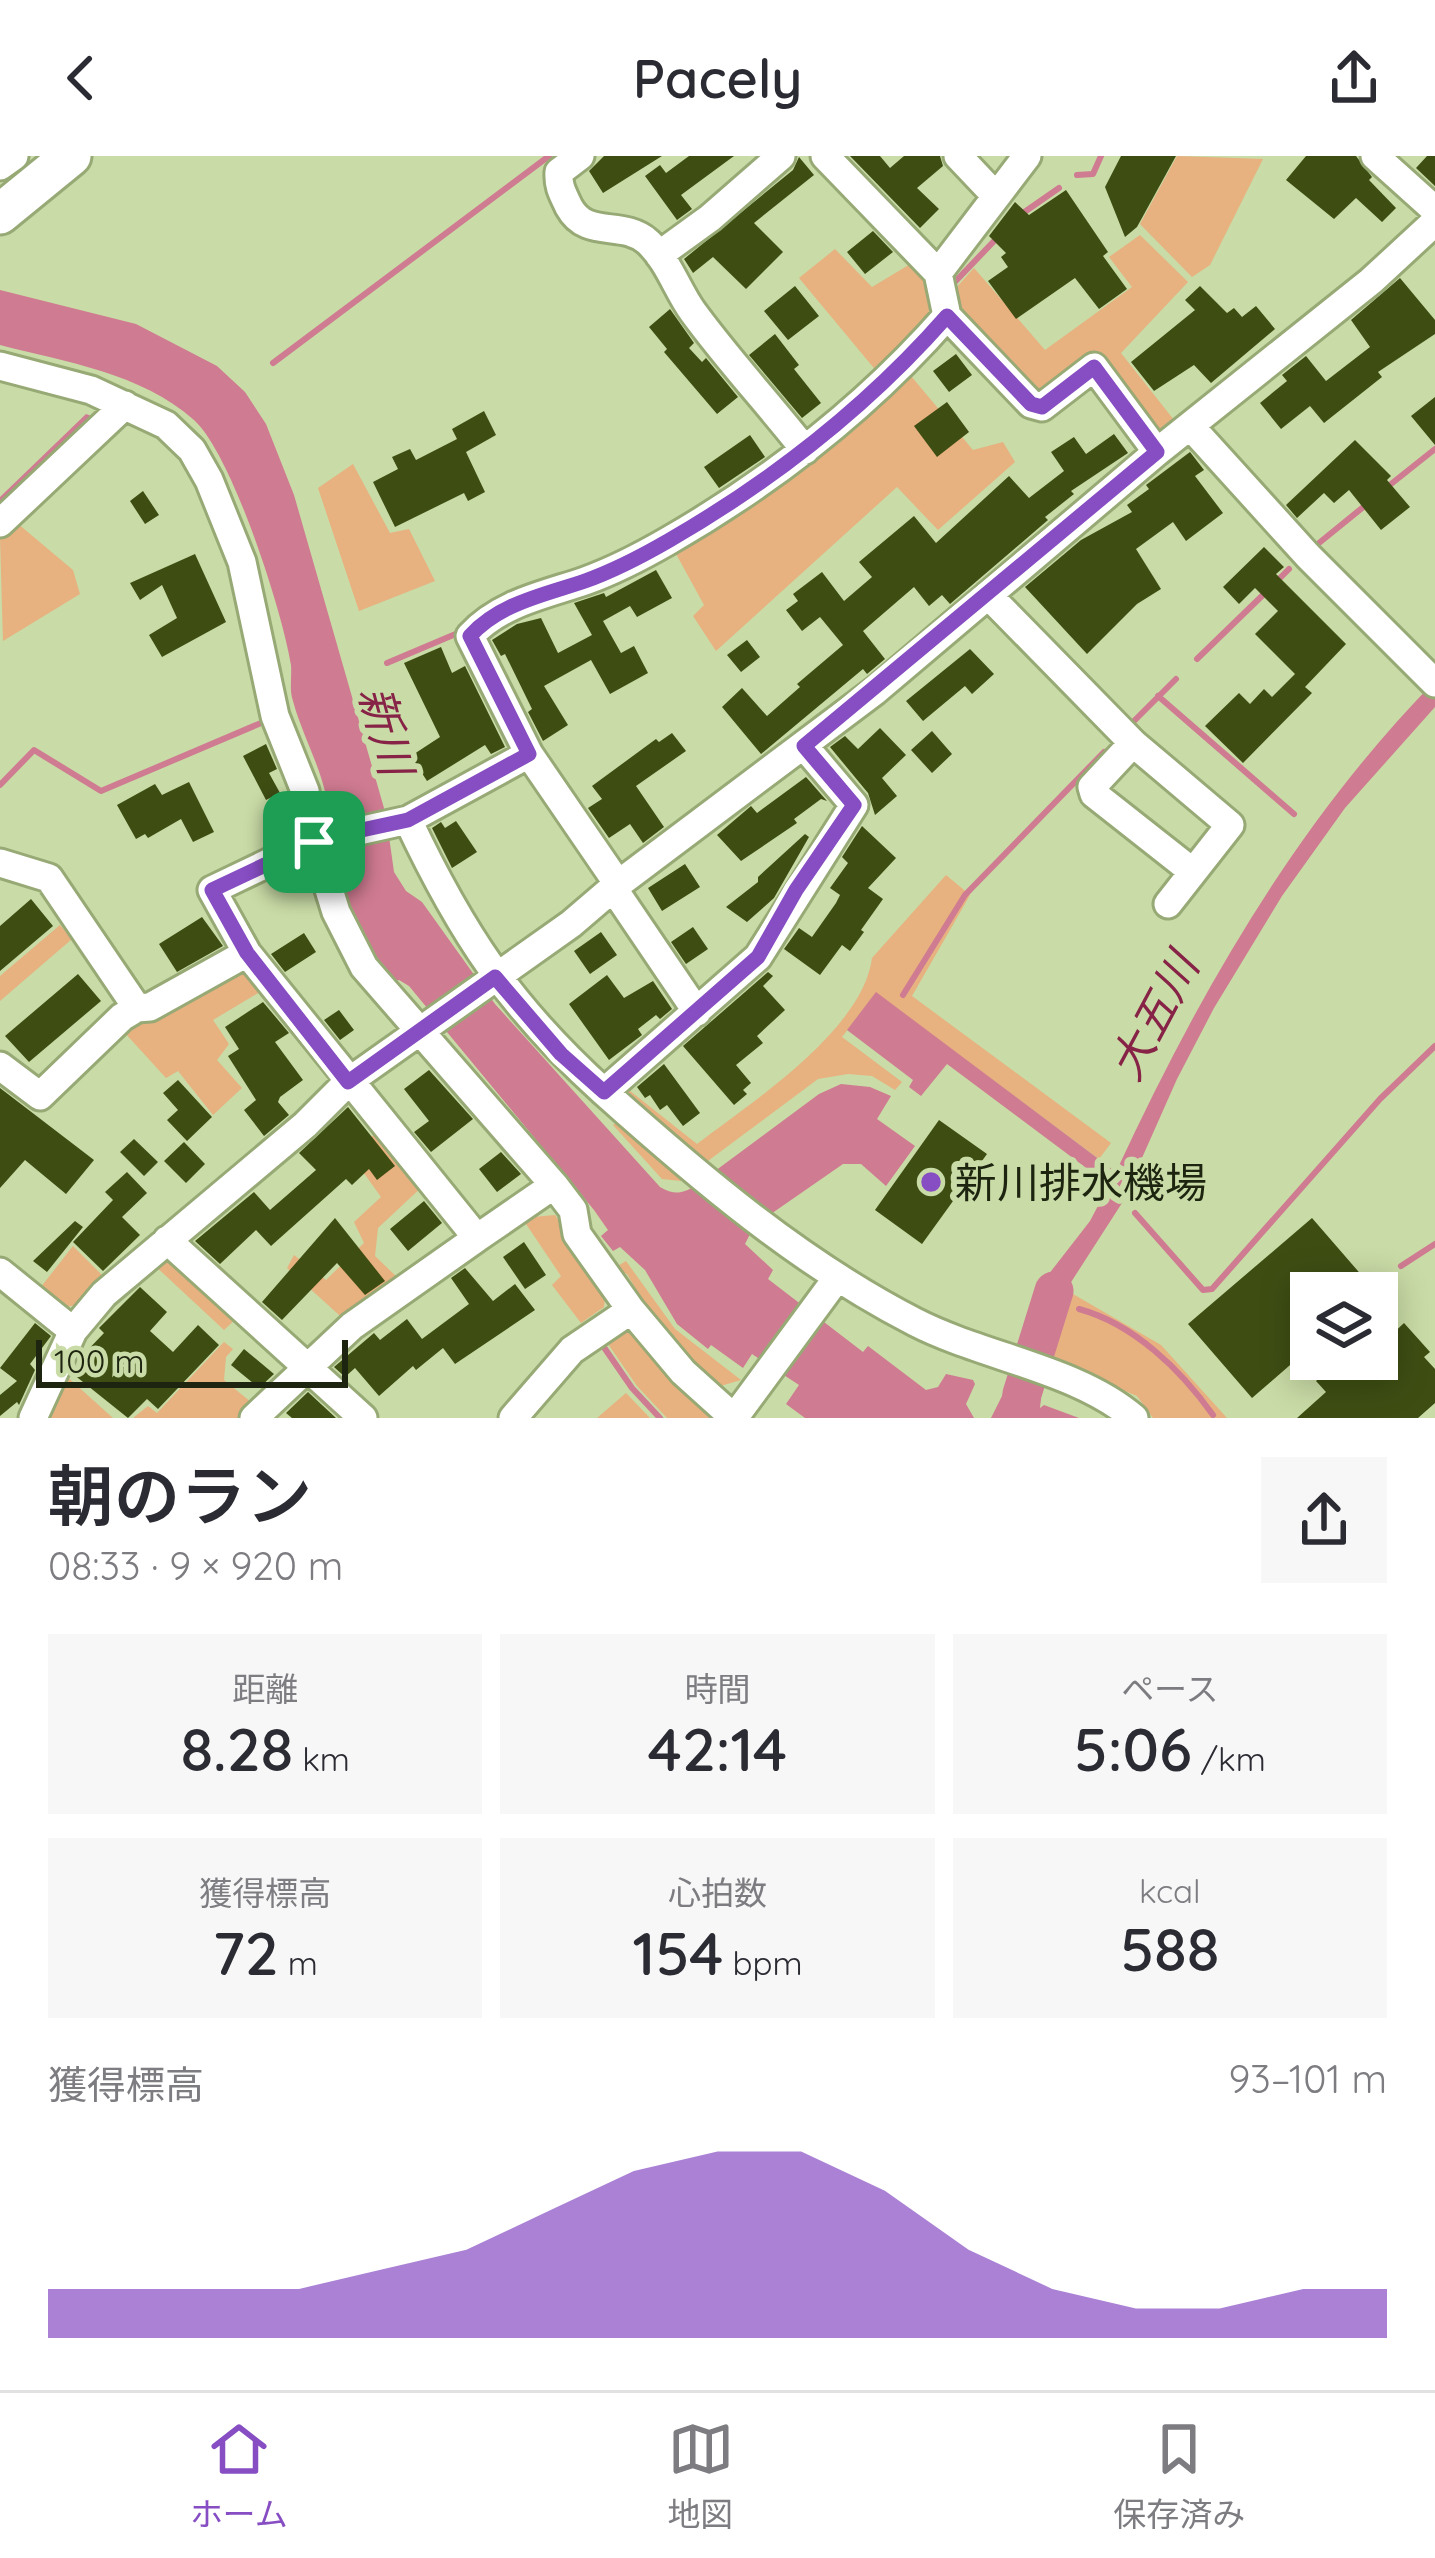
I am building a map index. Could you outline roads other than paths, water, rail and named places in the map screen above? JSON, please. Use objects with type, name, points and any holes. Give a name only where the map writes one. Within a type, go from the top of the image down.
[{"type":"highway","points":[[0,214],[71,156]]},
{"type":"street","points":[[0,166],[14,156]]},
{"type":"street","points":[[580,156],[559,172],[558,185],[577,221],[599,230],[626,228],[645,240],[692,310],[805,450]]},
{"type":"street","points":[[659,255],[781,156]]},
{"type":"street","points":[[866,156],[835,166],[938,274],[947,316],[1031,404],[1042,407],[1094,367],[1157,452]]},
{"type":"street","points":[[958,156],[994,194]]},
{"type":"street","points":[[938,274],[1027,156]]},
{"type":"street","points":[[1375,156],[1435,210]]},
{"type":"street","points":[[33,1418],[73,1331],[104,1294],[348,1082],[572,924],[615,886],[804,746],[1355,294],[1435,222]]},
{"type":"street","points":[[697,1012],[529,754],[470,636],[484,621],[535,596],[587,580],[666,542],[805,450],[910,357],[947,316]]},
{"type":"street","points":[[0,366],[92,390],[166,425],[192,450],[242,562],[275,716],[305,791],[336,912],[364,967],[554,1185],[573,1210],[577,1234],[683,1372],[734,1418],[837,1278]]},
{"type":"street","points":[[0,523],[125,405]]},
{"type":"street","points":[[1191,427],[1308,556],[1431,679]]},
{"type":"street","points":[[988,595],[1133,742],[1229,825],[1168,904]]},
{"type":"street","points":[[1133,742],[1092,787],[1094,794],[1192,872]]},
{"type":"street","points":[[604,1092],[758,957],[796,890],[854,805],[804,746]]},
{"type":"street","points":[[477,1238],[247,953],[212,890],[317,840],[403,821],[529,754]]},
{"type":"street","points":[[403,821],[495,977],[561,1054],[694,1173],[837,1278],[946,1337],[1106,1396],[1134,1418]]},
{"type":"street","points":[[0,863],[49,878],[137,1008]]},
{"type":"street","points":[[0,1066],[40,1096],[122,1017],[150,1007],[247,953]]},
{"type":"street","points":[[254,1418],[386,1300],[554,1185]]},
{"type":"street","points":[[166,1240],[363,1418]]},
{"type":"street","points":[[0,1272],[73,1331]]},
{"type":"street","points":[[513,1418],[572,1350],[632,1310]]},
{"type":"waterway","points":[[273,363],[549,156]]},
{"type":"waterway","points":[[1077,175],[1093,174],[1101,156]]},
{"type":"waterway","points":[[1023,213],[1059,188]]},
{"type":"waterway","points":[[951,286],[996,239]]},
{"type":"waterway","points":[[828,447],[850,429]]},
{"type":"waterway","points":[[1386,488],[1435,449]]},
{"type":"waterway","points":[[1319,543],[1367,504]]},
{"type":"waterway","points":[[1275,583],[1289,569]]},
{"type":"waterway","points":[[1197,659],[1265,593]]},
{"type":"waterway","name":"新川","points":[[387,663],[458,633]]},
{"type":"waterway","points":[[1132,723],[1176,679]]},
{"type":"waterway","points":[[1158,696],[1294,814]]},
{"type":"waterway","points":[[0,785],[34,750],[101,791],[261,723]]},
{"type":"waterway","points":[[903,995],[965,895],[1104,752]]},
{"type":"waterway","points":[[1135,1213],[1203,1290],[1212,1289],[1380,1099],[1435,1046]]},
{"type":"waterway","points":[[1401,1266],[1435,1244]]},
{"type":"waterway","name":"大五川","points":[[1019,1418],[1054,1291]]},
{"type":"waterway","points":[[1079,1309],[1119,1326],[1155,1351],[1213,1415]]},
{"type":"waterway","points":[[601,1343],[660,1418]]},
{"type":"place","name":"新川排水機場","points":[[931,1182]]}]
